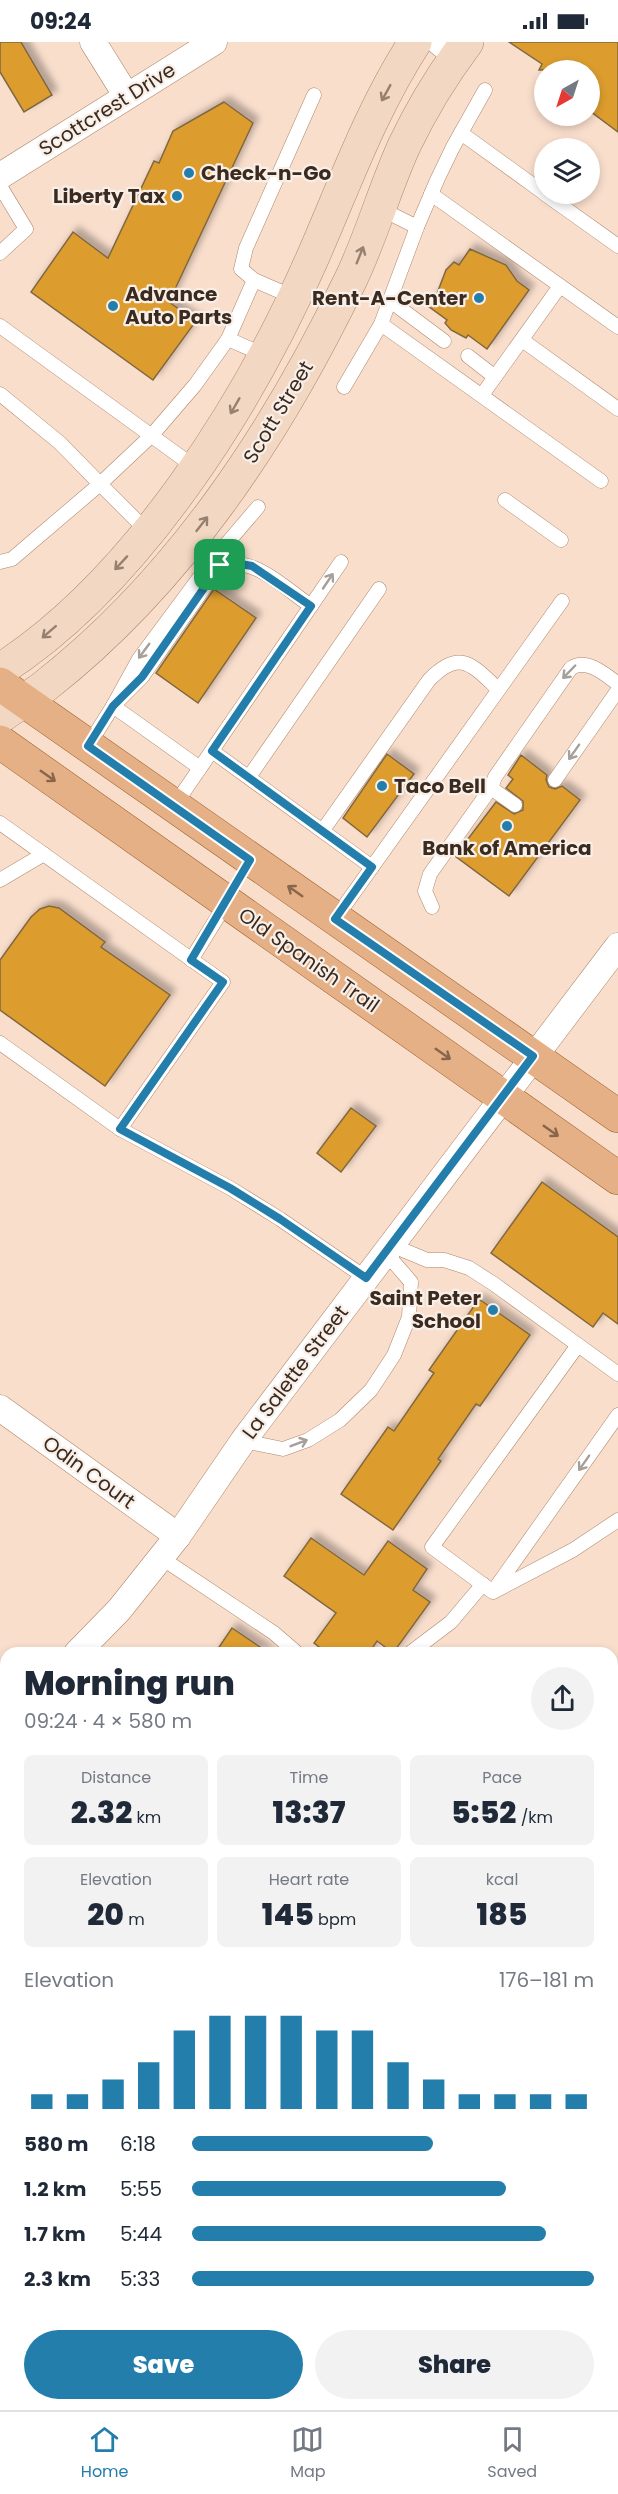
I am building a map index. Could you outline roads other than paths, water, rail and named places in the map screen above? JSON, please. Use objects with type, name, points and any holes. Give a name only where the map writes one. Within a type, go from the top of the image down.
[{"type":"main road","name":"Scott Street","points":[[0,670],[45,636],[87,599],[147,531],[196,468],[223,428],[264,355],[311,261],[369,122],[415,42]]},
{"type":"main road","name":"Scott Street","points":[[8,700],[44,686],[122,617],[174,560],[231,488],[307,364],[351,279],[404,147],[454,47]]},
{"type":"main road","points":[[264,355],[307,364]]},
{"type":"main road","points":[[8,700],[88,746],[618,1116]]},
{"type":"main road","name":"Old Spanish Trail","points":[[0,742],[618,1178]]},
{"type":"main road","points":[[227,902],[250,860]]},
{"type":"street","points":[[93,42],[126,95]]},
{"type":"street","name":"Scottcrest Drive","points":[[0,176],[214,42]]},
{"type":"street","name":"La Salette Street","points":[[83,1647],[119,1610],[178,1536],[243,1441],[618,946]]},
{"type":"street","name":"Odin Court","points":[[0,1408],[178,1536]]},
{"type":"lane","points":[[344,387],[381,324],[431,194],[460,133],[485,90]]},
{"type":"lane","points":[[293,297],[254,280],[241,269],[246,248],[314,95]]},
{"type":"lane","points":[[460,133],[534,185]]},
{"type":"lane","points":[[0,186],[26,229],[0,253]]},
{"type":"lane","points":[[431,194],[618,327]]},
{"type":"lane","points":[[560,204],[618,246]]},
{"type":"lane","points":[[379,208],[417,227]]},
{"type":"lane","points":[[0,562],[12,559],[100,484],[152,435],[195,385],[228,339],[254,280]]},
{"type":"lane","points":[[482,395],[560,286]]},
{"type":"lane","points":[[389,300],[444,341]]},
{"type":"lane","points":[[381,324],[601,481]]},
{"type":"lane","points":[[0,326],[196,468]]},
{"type":"lane","points":[[228,339],[264,355]]},
{"type":"lane","points":[[522,340],[618,409]]},
{"type":"lane","points":[[468,357],[495,376]]},
{"type":"lane","points":[[0,394],[60,443],[147,531]]},
{"type":"lane","points":[[505,500],[561,540]]},
{"type":"lane","points":[[88,746],[139,659],[211,562],[258,507]]},
{"type":"lane","points":[[113,706],[142,677],[220,565],[240,562],[252,566],[311,606]]},
{"type":"lane","points":[[174,806],[341,562]]},
{"type":"lane","points":[[249,777],[379,589]]},
{"type":"lane","points":[[335,919],[562,601]]},
{"type":"lane","points":[[322,830],[429,680],[440,668],[460,662],[469,663],[498,689]]},
{"type":"lane","points":[[432,907],[425,891],[430,873],[491,788],[495,777],[571,668],[579,663],[588,664],[618,684]]},
{"type":"lane","points":[[555,780],[618,690]]},
{"type":"lane","points":[[113,706],[200,768]]},
{"type":"lane","points":[[212,751],[372,867]]},
{"type":"lane","points":[[491,788],[515,806]]},
{"type":"lane","points":[[0,823],[223,982],[120,1129]]},
{"type":"lane","points":[[0,880],[44,854]]},
{"type":"lane","points":[[191,960],[227,902]]},
{"type":"lane","points":[[0,1043],[120,1129],[230,1188],[366,1278]]},
{"type":"lane","points":[[388,1249],[427,1260],[444,1260],[468,1268],[494,1284],[618,1374]]},
{"type":"lane","points":[[243,1441],[283,1449],[308,1440],[340,1420],[371,1389],[394,1355],[409,1317],[411,1282],[388,1249]]},
{"type":"lane","points":[[488,1588],[432,1547],[578,1345]]},
{"type":"lane","points":[[418,1647],[452,1622],[488,1588],[618,1415]]},
{"type":"lane","points":[[488,1588],[573,1550],[618,1520]]},
{"type":"lane","points":[[160,1557],[274,1633],[290,1647]]},
{"type":"place","name":"Check-n-Go","points":[[189,173]]},
{"type":"place","name":"Liberty Tax","points":[[177,196]]},
{"type":"place","name":"Rent-A-Center","points":[[479,298]]},
{"type":"place","name":"Advance Auto Parts","points":[[113,306]]},
{"type":"place","name":"Taco Bell","points":[[382,786]]},
{"type":"place","name":"Bank of America","points":[[507,826]]},
{"type":"place","name":"Saint Peter School","points":[[493,1310]]}]
